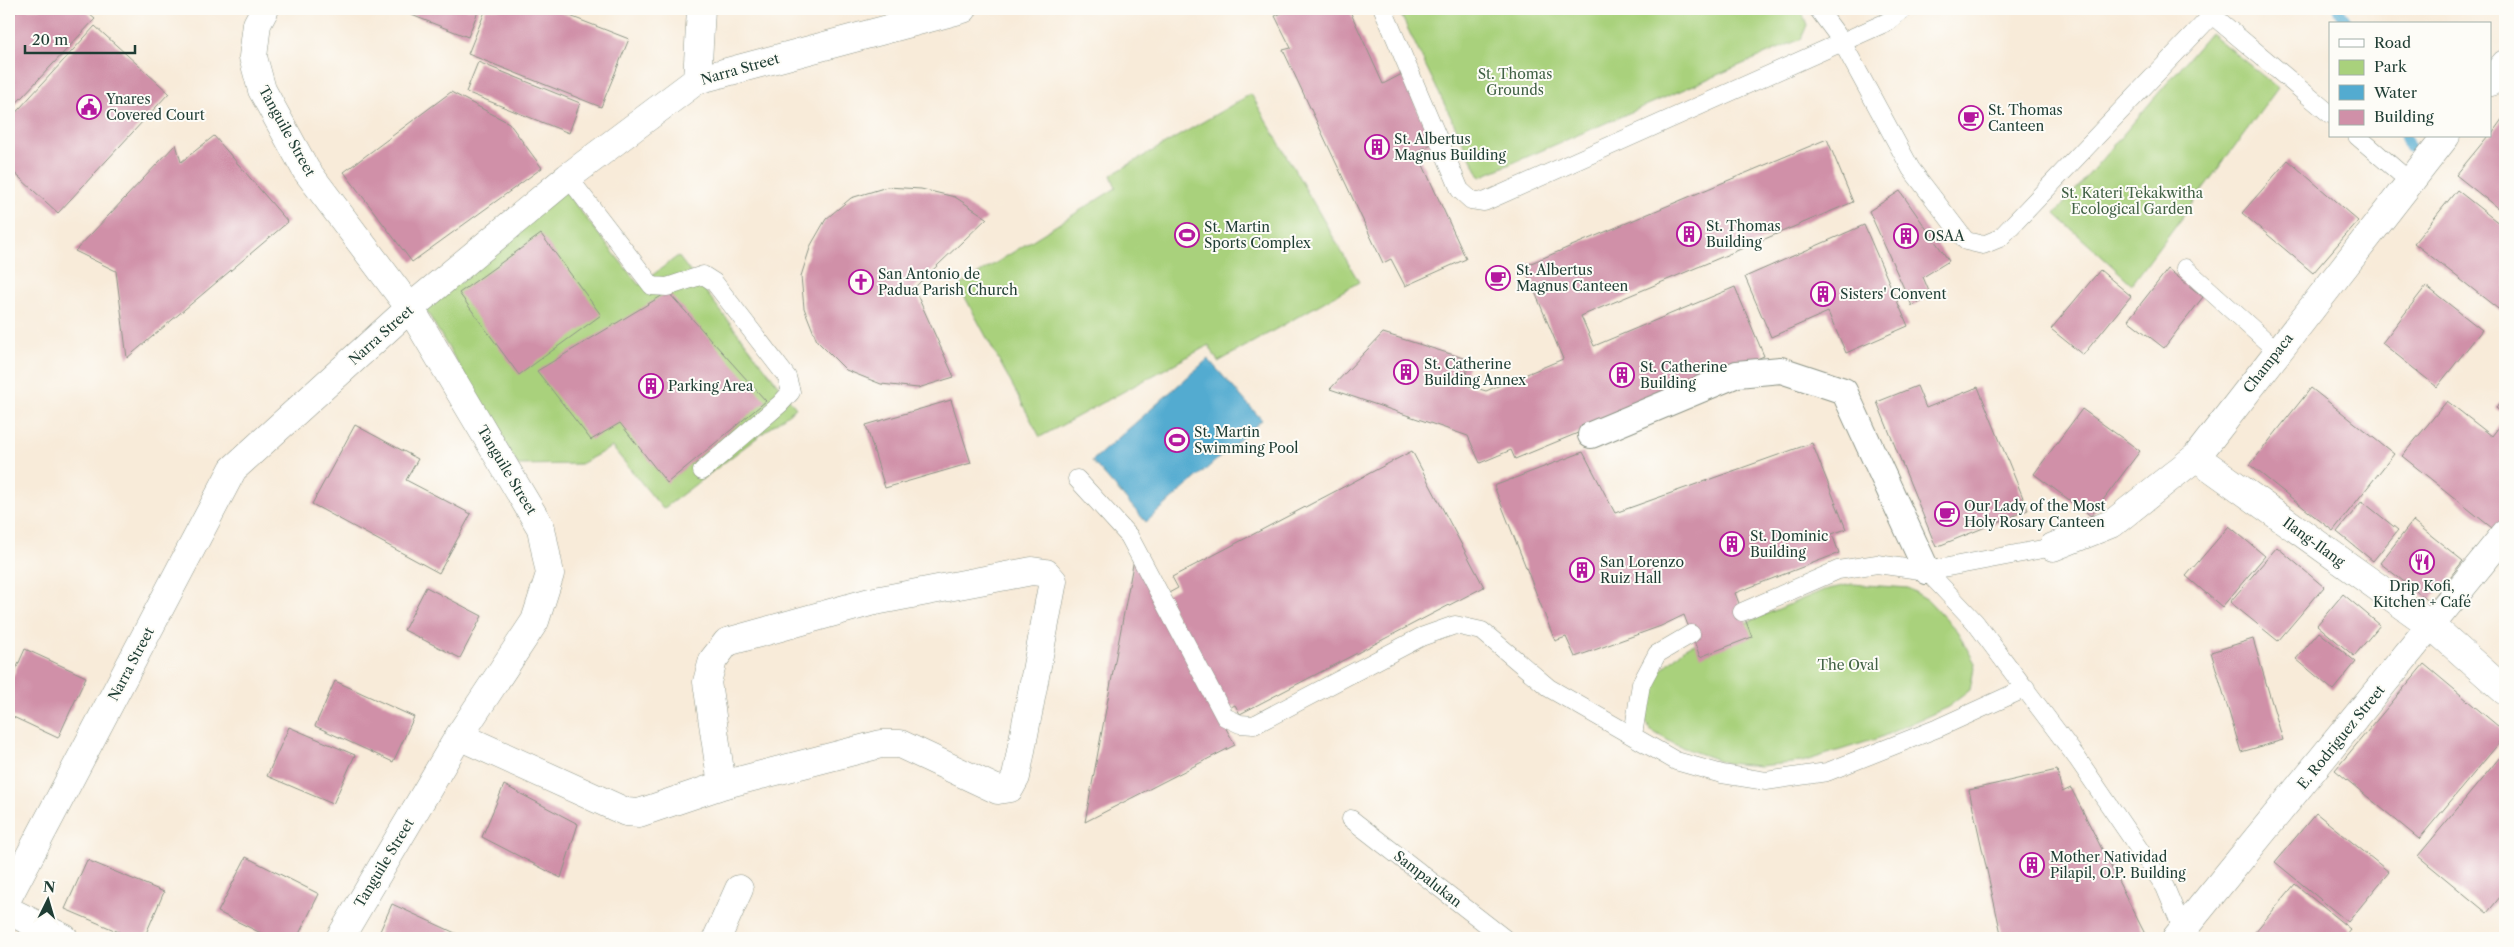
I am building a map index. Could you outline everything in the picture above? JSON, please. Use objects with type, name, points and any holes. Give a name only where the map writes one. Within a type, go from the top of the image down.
[{"type":"street","name":"Tanguile Street","points":[[265,9],[257,24],[253,57],[262,90],[306,170],[410,308],[541,528],[550,574],[535,621],[459,736],[340,938]]},
{"type":"street","points":[[697,80],[701,9]]},
{"type":"street","name":"Narra Street","points":[[9,895],[233,469],[410,308],[568,177],[697,80],[963,9]]},
{"type":"street","points":[[2492,80],[2505,64]]},
{"type":"street","name":"Champaca","points":[[2053,547],[2113,523],[2196,457],[2444,138]]},
{"type":"street","points":[[1591,435],[1738,374],[1781,370],[1844,391],[1927,571]]},
{"type":"street","name":"Ilang-Ilang","points":[[2196,457],[2432,626],[2505,691]]},
{"type":"street","name":"E. Rodriguez Street","points":[[2180,934],[2505,534]]},
{"type":"street","points":[[459,736],[626,812],[639,813],[722,785],[881,744],[900,744],[998,790],[1010,788],[1016,778],[1053,582],[1046,573],[1032,571],[870,602],[727,642],[714,660],[707,682],[722,785]]},
{"type":"street","points":[[718,938],[739,889]]},
{"type":"street","points":[[9,911],[64,938]]},
{"type":"lane","points":[[1383,9],[1460,190],[1471,200],[1484,202],[1841,40],[1887,22],[1903,9]]},
{"type":"lane","points":[[1818,9],[1841,40],[1911,169],[1966,242],[1983,245],[2000,238],[2208,12],[2329,113]]},
{"type":"lane","points":[[2359,138],[2409,182]]},
{"type":"lane","points":[[568,177],[652,286],[667,286],[703,275],[714,282],[787,377],[791,392],[780,404],[702,471]]},
{"type":"lane","points":[[2185,268],[2278,351]]},
{"type":"lane","points":[[1078,479],[1129,536],[1225,717],[1240,724],[1254,725],[1421,637],[1455,625],[1482,631],[1549,688],[1676,761],[1722,774],[1766,781],[1827,772],[1929,731],[2026,688]]},
{"type":"lane","points":[[1742,612],[1838,570],[1877,564],[1927,571],[2053,547]]},
{"type":"lane","points":[[1927,571],[1975,622],[2077,758],[2165,887],[2180,934]]},
{"type":"lane","points":[[1633,735],[1641,684],[1658,654],[1691,634]]},
{"type":"lane","name":"Sampalukan","points":[[1351,819],[1504,938]]},
{"type":"green space","name":"St. Thomas Grounds","points":[[1398,9],[1801,9],[1807,25],[1801,39],[1480,177]]},
{"type":"green space","name":"St. Kateri Tekakwitha Ecological Garden","points":[[2210,33],[2278,88],[2132,284],[2055,214]]},
{"type":"green space","name":"St. Martin Sports Complex","points":[[1251,94],[1359,282],[1218,362],[1209,345],[1040,437],[959,286],[1116,188],[1111,175]]},
{"type":"green space","points":[[563,189],[639,285],[678,256],[796,408],[663,509],[612,447],[580,464],[518,465],[420,300]]},
{"type":"green space","name":"The Oval","points":[[1852,584],[1908,588],[1928,600],[1957,631],[1975,663],[1970,690],[1948,707],[1879,738],[1802,762],[1759,766],[1726,763],[1676,745],[1650,730],[1645,719],[1654,677],[1685,648],[1824,590]]},
{"type":"water","name":"St. Martin Swimming Pool","points":[[1208,359],[1262,420],[1146,522],[1092,461]]},
{"type":"building","points":[[19,9],[83,9],[95,19],[9,111],[9,20]]},
{"type":"building","points":[[396,9],[479,9],[468,37]]},
{"type":"building","points":[[486,9],[552,9],[629,39],[601,107],[468,54]]},
{"type":"building","name":"St. Albertus Magnus Building","points":[[1291,9],[1349,9],[1383,84],[1402,74],[1433,143],[1417,152],[1466,259],[1405,286],[1391,259],[1383,263],[1283,50],[1291,48],[1275,16]]},
{"type":"building","name":"Ynares Covered Court","points":[[95,26],[169,93],[58,213],[9,168],[9,120]]},
{"type":"building","points":[[478,62],[580,103],[569,133],[466,92]]},
{"type":"building","points":[[451,92],[509,123],[542,168],[412,262],[344,172]]},
{"type":"building","points":[[2505,115],[2505,214],[2456,175],[2486,138],[2492,138],[2492,133]]},
{"type":"building","points":[[214,136],[288,222],[127,358],[116,271],[75,251],[176,144],[181,162]]},
{"type":"building","points":[[1827,139],[1853,202],[1581,316],[1594,346],[1735,287],[1764,356],[1515,459],[1511,450],[1480,463],[1468,436],[1330,389],[1383,333],[1470,360],[1463,384],[1486,391],[1563,359],[1524,266]]},
{"type":"building","points":[[2288,160],[2358,221],[2313,273],[2242,213]]},
{"type":"building","name":"San Antonio de Padua Parish Church","points":[[887,187],[921,189],[955,197],[987,218],[914,288],[954,377],[918,388],[881,384],[846,370],[817,341],[804,308],[801,276],[811,245],[826,219],[851,198]]},
{"type":"building","points":[[2457,190],[2505,228],[2505,308],[2502,312],[2414,243]]},
{"type":"building","name":"OSAA","points":[[1900,191],[1949,261],[1923,277],[1931,296],[1912,306],[1869,211]]},
{"type":"building","name":"Sisters' Convent","points":[[1864,225],[1908,326],[1846,353],[1828,312],[1771,337],[1745,277]]},
{"type":"building","points":[[541,234],[601,315],[519,375],[459,293]]},
{"type":"building","points":[[2168,269],[2203,297],[2164,348],[2128,320]]},
{"type":"building","points":[[2100,270],[2131,296],[2083,355],[2051,329]]},
{"type":"building","points":[[2426,286],[2482,330],[2437,387],[2382,343]]},
{"type":"building","name":"Parking Area","points":[[668,292],[766,401],[667,483],[620,423],[591,440],[537,371]]},
{"type":"building","points":[[1917,386],[1926,408],[1978,387],[2028,510],[1936,547],[1877,402]]},
{"type":"building","points":[[2311,388],[2394,454],[2333,531],[2250,465]]},
{"type":"building","points":[[2505,396],[2505,415],[2496,408]]},
{"type":"building","points":[[951,400],[971,463],[885,488],[866,425]]},
{"type":"building","points":[[2447,401],[2492,436],[2505,419],[2505,522],[2497,532],[2402,456]]},
{"type":"building","points":[[2082,409],[2140,451],[2091,516],[2034,474]]},
{"type":"building","points":[[355,425],[418,459],[406,480],[471,514],[439,573],[312,504]]},
{"type":"building","points":[[1812,443],[1846,529],[1832,534],[1839,553],[1735,593],[1752,637],[1700,657],[1684,615],[1661,626],[1575,657],[1566,637],[1555,641],[1494,486],[1583,452],[1615,513]]},
{"type":"building","points":[[1412,451],[1484,587],[1240,714],[1235,705],[1225,710],[1165,595],[1178,588],[1172,577]]},
{"type":"building","points":[[2362,501],[2398,530],[2373,561],[2337,532]]},
{"type":"building","name":"Drip Kofi, Kitchen + Café","points":[[2413,521],[2463,561],[2430,602],[2380,563]]},
{"type":"building","points":[[2229,526],[2265,556],[2222,607],[2186,576]]},
{"type":"building","points":[[2277,547],[2324,587],[2278,641],[2230,602]]},
{"type":"building","points":[[1134,559],[1235,745],[1085,822]]},
{"type":"building","points":[[426,587],[482,616],[460,658],[404,630]]},
{"type":"building","points":[[2343,594],[2380,625],[2354,656],[2317,625]]},
{"type":"building","points":[[2319,632],[2356,662],[2333,690],[2296,659]]},
{"type":"building","points":[[2253,639],[2283,740],[2241,752],[2211,652]]},
{"type":"building","points":[[25,649],[86,677],[58,738],[9,715],[9,685]]},
{"type":"building","points":[[2424,664],[2505,732],[2505,736],[2419,839],[2335,770]]},
{"type":"building","points":[[335,681],[414,717],[393,762],[315,726]]},
{"type":"building","points":[[289,727],[355,755],[333,804],[267,776]]},
{"type":"building","points":[[2505,751],[2505,891],[2487,913],[2418,856]]},
{"type":"building","name":"Mother Natividad Pilapil, O.P. Building","points":[[2057,770],[2062,792],[2071,788],[2147,938],[2002,938],[1969,790]]},
{"type":"building","points":[[504,785],[578,824],[561,878],[482,837]]},
{"type":"building","points":[[2316,813],[2389,872],[2348,922],[2275,862]]},
{"type":"building","points":[[246,857],[319,894],[297,938],[271,938],[218,912]]},
{"type":"building","points":[[87,860],[164,892],[144,938],[133,938],[65,909]]},
{"type":"building","points":[[2295,884],[2350,929],[2343,938],[2250,938]]},
{"type":"building","points":[[392,904],[466,938],[377,938]]},
{"type":"waterway","points":[[2338,9],[2347,22]]},
{"type":"waterway","points":[[2406,138],[2409,147]]},
{"type":"place","name":"Ynares Covered Court","points":[[89,107]]},
{"type":"place","name":"St. Thomas Canteen","points":[[1971,118]]},
{"type":"place","name":"St. Albertus Magnus Building","points":[[1377,147]]},
{"type":"place","name":"St. Thomas Building","points":[[1689,234]]},
{"type":"place","name":"St. Martin Sports Complex","points":[[1187,235]]},
{"type":"place","name":"OSAA","points":[[1906,236]]},
{"type":"place","name":"St. Albertus Magnus Canteen","points":[[1498,278]]},
{"type":"place","name":"San Antonio de Padua Parish Church","points":[[861,282]]},
{"type":"place","name":"Sisters' Convent","points":[[1823,294]]},
{"type":"place","name":"St. Catherine Building Annex","points":[[1406,372]]},
{"type":"place","name":"St. Catherine Building","points":[[1622,375]]},
{"type":"place","name":"Parking Area","points":[[651,386]]},
{"type":"place","name":"St. Martin Swimming Pool","points":[[1177,440]]},
{"type":"place","name":"Our Lady of the Most Holy Rosary Canteen","points":[[1947,514]]},
{"type":"place","name":"St. Dominic Building","points":[[1732,544]]},
{"type":"place","name":"Drip Kofi, Kitchen + Café","points":[[2422,562]]},
{"type":"place","name":"San Lorenzo Ruiz Hall","points":[[1582,570]]},
{"type":"place","name":"Mother Natividad Pilapil, O.P. Building","points":[[2032,865]]}]
